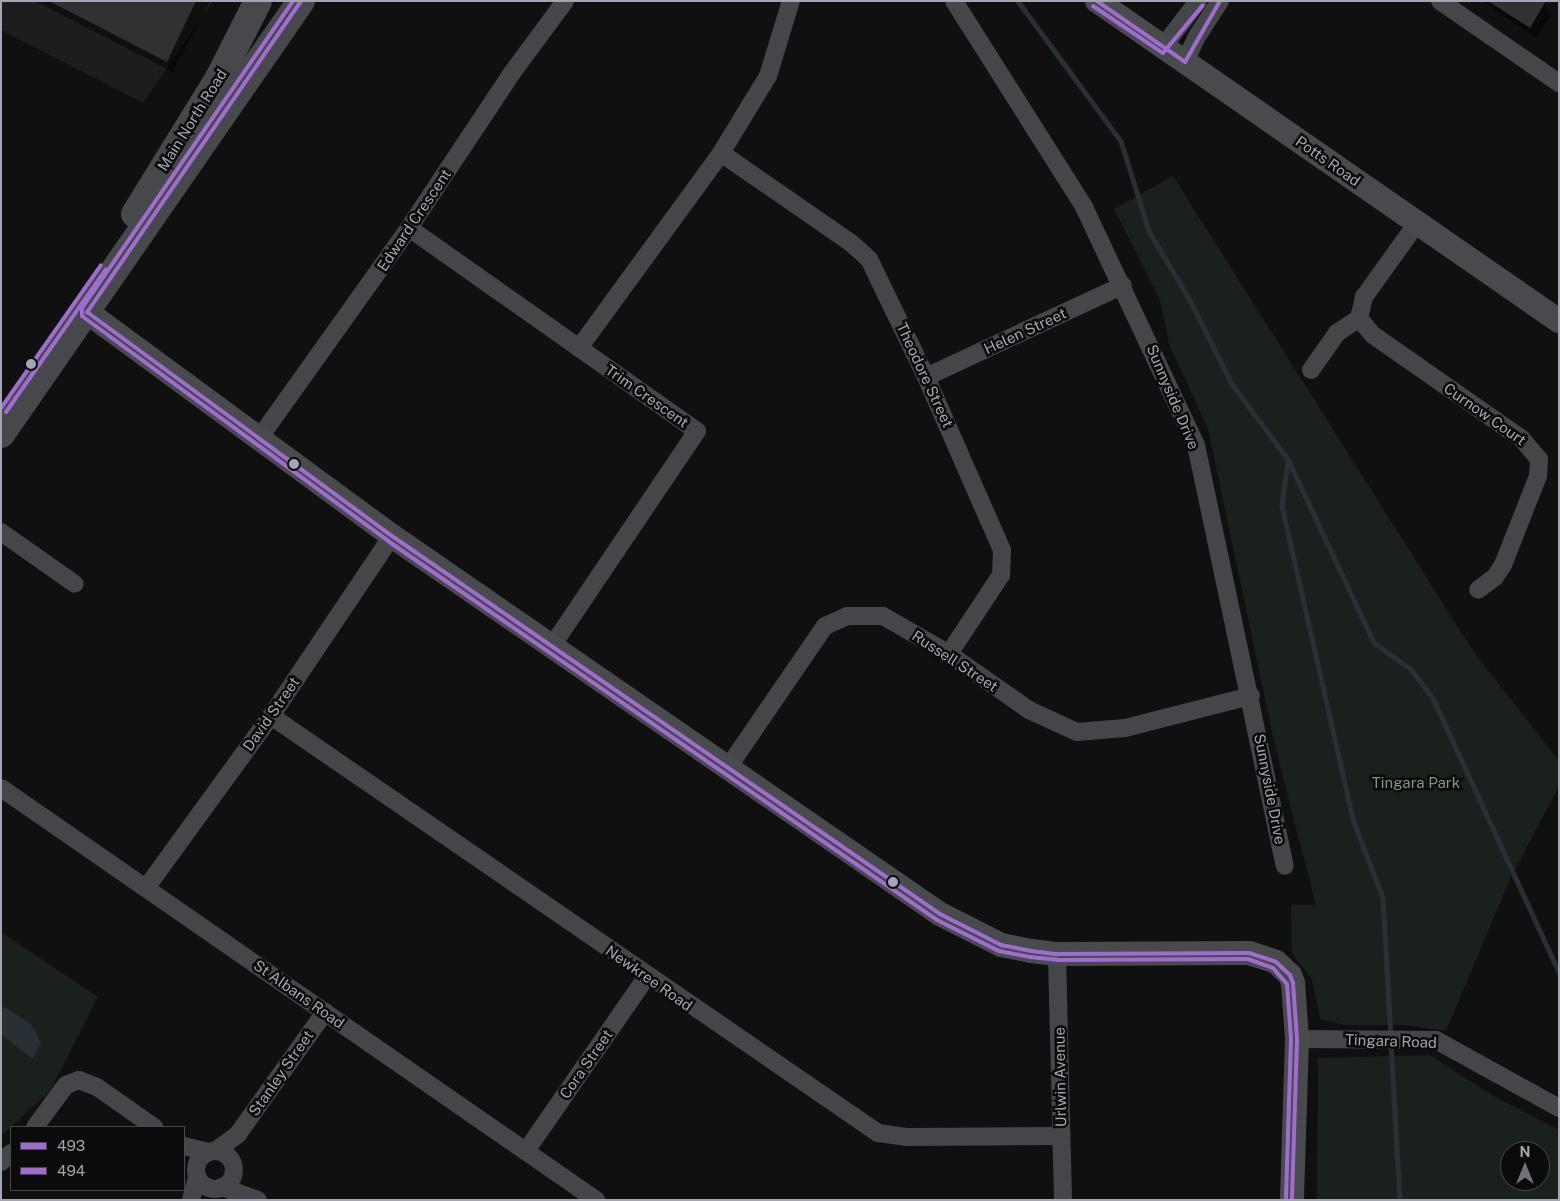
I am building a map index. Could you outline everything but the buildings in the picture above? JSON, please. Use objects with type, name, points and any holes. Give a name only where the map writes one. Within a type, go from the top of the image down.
[{"type":"main road","name":"Main North Road","points":[[1,408],[88,284],[219,78],[258,1]]},
{"type":"main road","name":"Main North Road","points":[[1,434],[301,1]]},
{"type":"main road","points":[[56,329],[87,312],[88,284]]},
{"type":"street","name":"Edward Crescent","points":[[260,436],[409,228],[512,73],[565,1]]},
{"type":"street","points":[[579,348],[721,153],[768,76],[791,1]]},
{"type":"street","name":"Sunnyside Drive","points":[[954,1],[1084,206],[1123,285],[1196,445],[1251,696],[1285,866]]},
{"type":"street","name":"Potts Road","points":[[1097,1],[1559,321]]},
{"type":"street","points":[[1162,47],[1198,1]]},
{"type":"street","points":[[1185,62],[1196,38],[1220,1]]},
{"type":"street","points":[[1440,1],[1559,83]]},
{"type":"street","name":"Theodore Street","points":[[721,153],[851,243],[869,259],[926,376],[1002,550],[1000,575],[948,654]]},
{"type":"street","points":[[1311,370],[1336,333],[1359,318],[1364,297],[1417,223]]},
{"type":"street","name":"Trim Crescent","points":[[409,228],[697,431],[552,646]]},
{"type":"street","name":"Helen Street","points":[[926,376],[1123,285]]},
{"type":"street","points":[[87,312],[260,436],[392,536],[727,769],[940,914],[1001,945],[1057,954],[1250,953],[1276,962],[1290,975],[1293,983],[1296,1039],[1292,1200]]},
{"type":"street","name":"Curnow Court","points":[[1359,318],[1373,335],[1522,439],[1539,459],[1538,476],[1503,565],[1495,577],[1478,590]]},
{"type":"street","points":[[1,532],[75,584]]},
{"type":"street","name":"David Street","points":[[146,888],[271,716],[392,536]]},
{"type":"street","name":"Russell Street","points":[[727,769],[825,626],[847,616],[883,616],[948,654],[1030,710],[1077,732],[1125,728],[1251,696]]},
{"type":"street","name":"Newkree Road","points":[[271,716],[878,1133],[906,1137],[1061,1136]]},
{"type":"street","name":"St Albans Road","points":[[1,788],[596,1200]]},
{"type":"street","name":"Urlwin Avenue","points":[[1057,954],[1063,1200]]},
{"type":"street","name":"Cora Street","points":[[526,1152],[647,976]]},
{"type":"street","name":"Stanley Street","points":[[211,1152],[238,1134],[325,1012]]},
{"type":"street","name":"Tingara Road","points":[[1296,1039],[1436,1040],[1559,1108]]},
{"type":"street","points":[[36,1126],[66,1085],[79,1080],[97,1087],[153,1126]]},
{"type":"street","name":"Stanley Street","points":[[233,1166],[238,1134]]},
{"type":"street","points":[[185,1146],[211,1152],[223,1152],[258,1199]]},
{"type":"street","points":[[191,1200],[198,1162],[211,1152]]},
{"type":"street","points":[[185,1155],[196,1174],[207,1187],[218,1188],[258,1199]]},
{"type":"street","points":[[200,1200],[228,1183],[233,1166]]},
{"type":"shaded area","points":[[1,1],[213,1],[143,103],[1,30]]},
{"type":"shaded area","points":[[1,1005],[31,1024],[41,1043],[32,1059],[1,1034]]},
{"type":"green space","points":[[200,1],[212,1],[167,64]]},
{"type":"green space","name":"Tingara Park","points":[[1173,176],[1473,651],[1559,761],[1559,786],[1510,879],[1446,1031],[1404,1025],[1345,1025],[1320,1019],[1312,980],[1292,953],[1291,905],[1316,905],[1275,746],[1208,429],[1169,344],[1160,300],[1114,209]]},
{"type":"green space","points":[[1,932],[98,997],[50,1091],[1,1136]]},
{"type":"green space","points":[[1430,1055],[1492,1095],[1559,1130],[1559,1200],[1317,1200],[1318,1058]]},
{"type":"waterway","points":[[1018,1],[1121,141],[1149,231],[1191,302],[1232,384],[1288,459],[1374,643],[1411,669],[1433,698],[1559,972]]},
{"type":"waterway","points":[[1288,461],[1282,506],[1354,822],[1383,898],[1391,1037]]},
{"type":"waterway","points":[[1391,1044],[1400,1200]]},
{"type":"transit line","name":"494","points":[[293,1],[82,308],[82,316],[388,541],[937,920],[999,951],[1030,957],[1057,960],[1248,959],[1273,968],[1287,984],[1291,1039],[1286,1200]]},
{"type":"transit line","name":"493","points":[[301,1],[87,312],[392,536],[940,914],[1001,945],[1031,951],[1057,954],[1249,953],[1276,962],[1290,975],[1293,983],[1297,1039],[1292,1200]]},
{"type":"transit line","name":"493","points":[[1097,1],[1185,62],[1220,1]]},
{"type":"transit line","name":"494","points":[[1093,6],[1163,53],[1203,5]]},
{"type":"transit line","name":"493","points":[[1,408],[101,265]]},
{"type":"transit line","name":"494","points":[[6,412],[106,269]]}]
